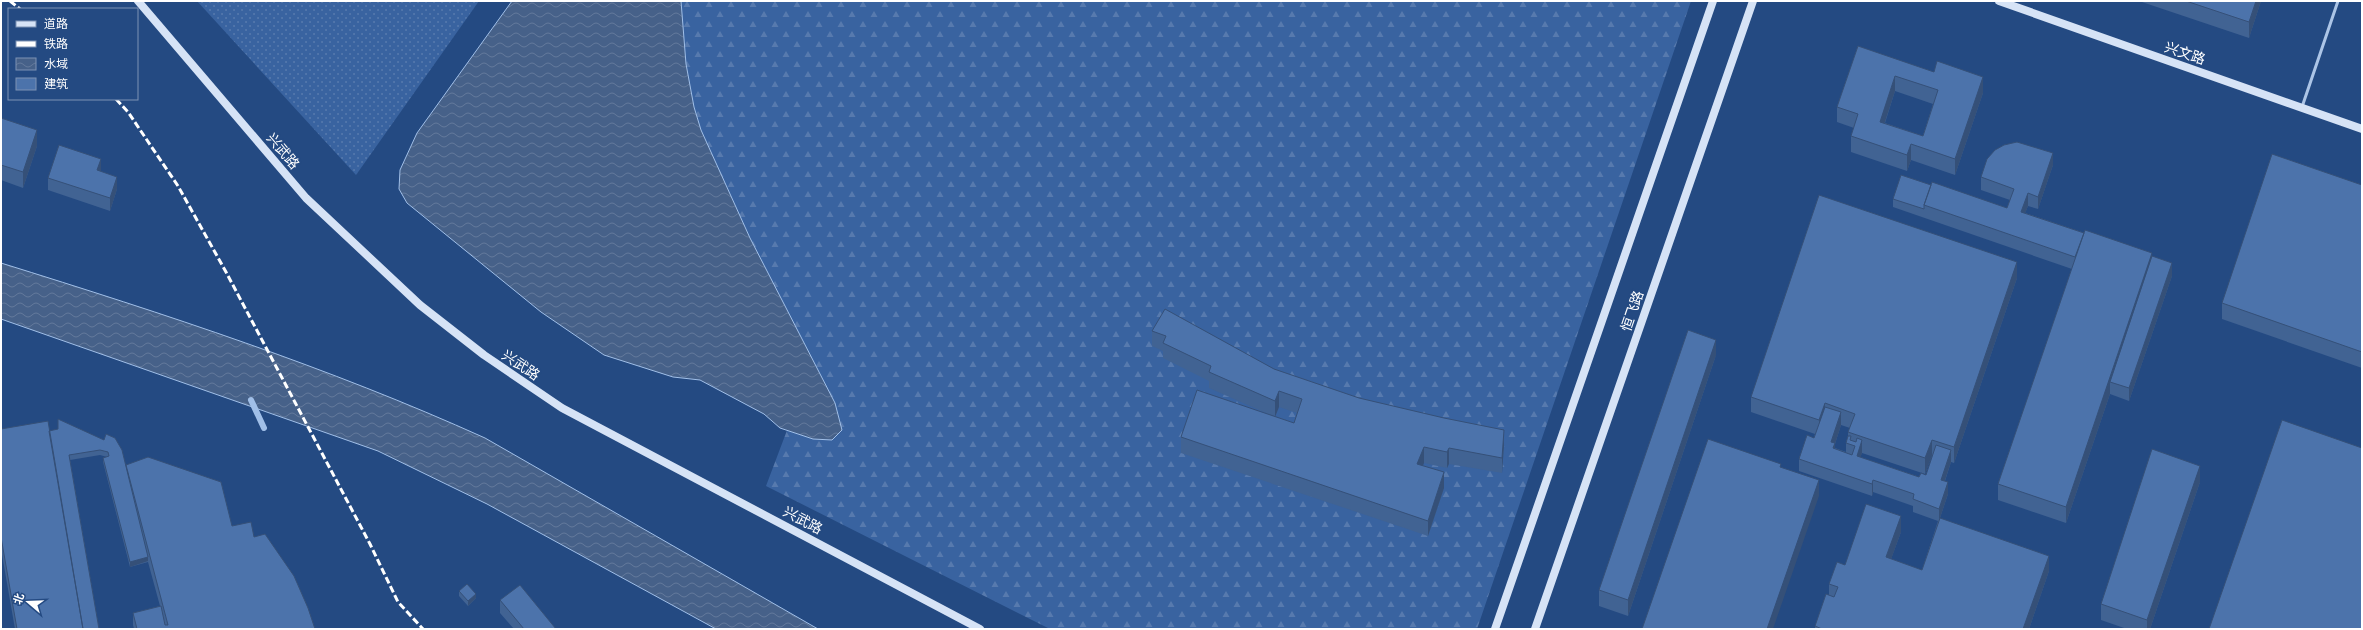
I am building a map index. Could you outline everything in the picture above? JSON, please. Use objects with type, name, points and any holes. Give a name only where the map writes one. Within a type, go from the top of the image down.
[{"type":"street","name":"兴武路","points":[[138,1],[306,198],[420,305],[484,355],[562,408],[980,629]]},
{"type":"street","name":"恒飞路","points":[[1495,629],[1713,1]]},
{"type":"street","name":"恒飞路","points":[[1535,629],[1753,1]]},
{"type":"street","name":"兴文路","points":[[1999,1],[2362,129]]},
{"type":"lane","points":[[2302,108],[2338,1]]},
{"type":"green space","points":[[197,1],[479,1],[356,175]]},
{"type":"green space","points":[[660,1],[1691,1],[1477,629],[1050,629],[766,486],[803,388],[698,187]]},
{"type":"water","points":[[512,1],[681,1],[686,64],[694,107],[701,130],[750,238],[835,403],[842,430],[832,440],[813,439],[780,428],[764,414],[700,380],[673,377],[604,355],[541,312],[407,203],[399,189],[400,170],[417,133]]},
{"type":"water","points":[[1,263],[246,343],[366,388],[485,438],[818,629],[716,629],[487,504],[378,451],[1,319]]},
{"type":"building","points":[[2186,1],[2256,1],[2249,22]]},
{"type":"building","points":[[1858,46],[1934,72],[1937,61],[1983,77],[1955,159],[1911,144],[1907,155],[1851,136],[1858,114],[1837,107]],"holes":[[[1895,76],[1938,90],[1923,136],[1880,122]]]},
{"type":"building","points":[[1,118],[37,130],[23,172],[1,165]]},
{"type":"building","points":[[2017,142],[2053,153],[2038,197],[2028,193],[2021,212],[2084,233],[2075,257],[1924,205],[1932,182],[2007,208],[2014,189],[1981,177],[1987,159],[1995,150],[2004,145]]},
{"type":"building","points":[[59,145],[101,159],[97,170],[117,177],[110,198],[48,178]]},
{"type":"building","points":[[2272,154],[2362,185],[2362,352],[2222,303]]},
{"type":"building","points":[[1901,175],[1931,185],[1924,209],[1893,199]]},
{"type":"building","points":[[1819,195],[2017,262],[1954,447],[1932,440],[1925,458],[1848,432],[1855,414],[1825,403],[1819,420],[1751,397]]},
{"type":"building","points":[[2085,230],[2152,253],[2066,507],[1998,484]]},
{"type":"building","points":[[2152,256],[2172,263],[2129,388],[2110,382]]},
{"type":"building","points":[[1165,309],[1274,369],[1359,398],[1444,418],[1504,430],[1502,458],[1449,448],[1447,452],[1424,447],[1417,464],[1444,472],[1428,521],[1181,437],[1197,390],[1294,423],[1302,399],[1279,391],[1275,401],[1209,372],[1211,366],[1163,343],[1166,336],[1152,331]]},
{"type":"building","points":[[1688,330],[1716,340],[1628,600],[1599,590]]},
{"type":"building","points":[[1825,407],[1841,412],[1831,442],[1835,443],[1833,448],[1852,455],[1855,446],[1846,443],[1848,436],[1851,436],[1850,440],[1856,442],[1857,438],[1862,440],[1857,456],[1919,477],[1921,473],[1926,475],[1936,445],[1951,450],[1941,480],[1948,482],[1939,509],[1913,499],[1914,494],[1873,480],[1872,484],[1799,459],[1807,435],[1814,438]]},
{"type":"building","points":[[58,419],[104,440],[106,434],[115,438],[122,450],[148,557],[130,562],[103,458],[109,456],[108,452],[100,450],[69,455],[99,629],[83,629],[49,431],[58,429]]},
{"type":"building","points":[[2282,420],[2362,448],[2362,629],[2209,629]]},
{"type":"building","points":[[48,421],[83,629],[17,629],[1,537],[1,429]]},
{"type":"building","points":[[1708,439],[1781,464],[1780,467],[1819,480],[1767,629],[1642,629]]},
{"type":"building","points":[[2152,449],[2200,466],[2147,620],[2101,604]]},
{"type":"building","points":[[148,457],[221,482],[232,526],[251,522],[254,537],[265,534],[294,576],[308,608],[315,629],[137,629],[133,613],[161,606],[165,625],[168,625],[126,465]]},
{"type":"building","points":[[1866,504],[1901,516],[1886,557],[1922,570],[1940,518],[2049,556],[2023,629],[1822,629],[1815,626],[1826,594],[1834,597],[1838,587],[1829,584],[1837,562],[1845,565]]},
{"type":"building","points":[[467,584],[476,594],[468,601],[459,591]]},
{"type":"building","points":[[520,585],[556,629],[524,629],[500,600]]},
{"type":"waterway","points":[[251,400],[264,428]]},
{"type":"railway","points":[[10,1],[19,8]]},
{"type":"railway","points":[[117,100],[128,112],[178,186],[226,272],[370,544],[398,602],[423,629]]}]
